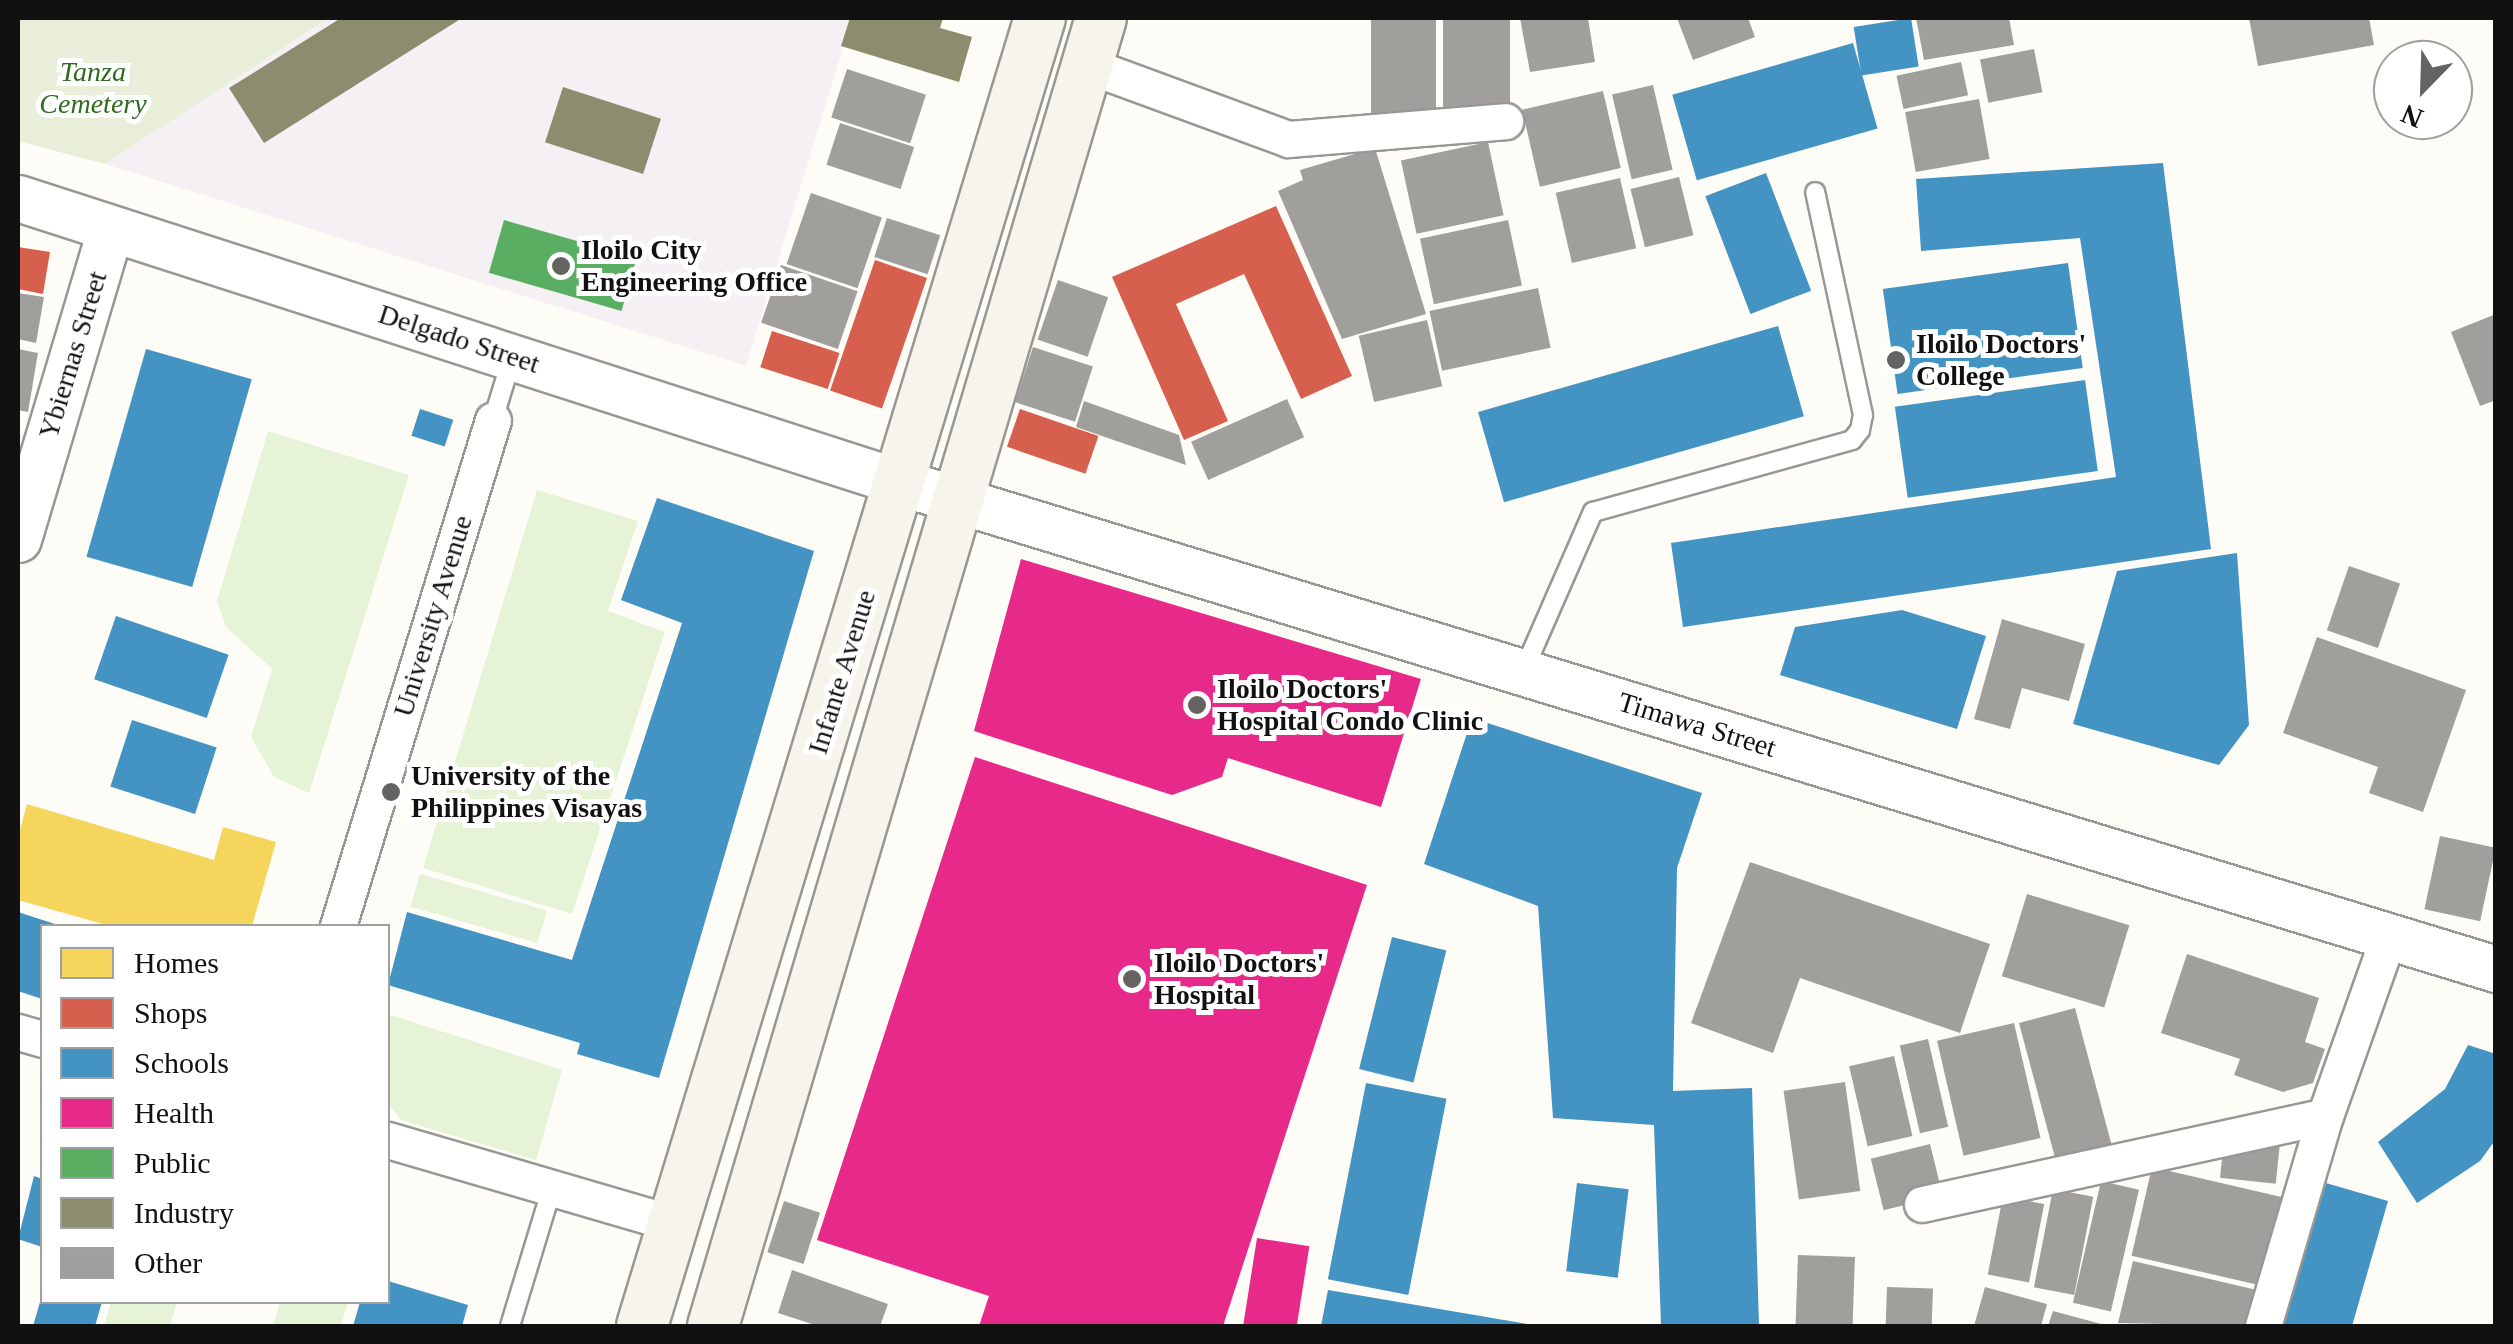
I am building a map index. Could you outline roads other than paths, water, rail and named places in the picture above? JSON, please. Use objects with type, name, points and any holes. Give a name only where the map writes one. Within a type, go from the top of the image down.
[{"type":"main road","name":"Infante Avenue","points":[[642,1326],[1040,18]]},
{"type":"main road","points":[[713,1326],[1100,18]]},
{"type":"main road","points":[[828,716],[887,736]]},
{"type":"street","points":[[1087,65],[1288,138],[1505,121]]},
{"type":"street","name":"Delgado Street","points":[[18,198],[899,482]]},
{"type":"street","name":"Ybiernas Street","points":[[18,539],[110,230]]},
{"type":"street","name":"University Avenue","points":[[339,924],[492,420]]},
{"type":"street","name":"Timawa Street","points":[[899,482],[2496,969]]},
{"type":"street","points":[[2262,1326],[2325,1116],[2389,935]]},
{"type":"street","points":[[1922,1204],[2325,1116]]},
{"type":"street","points":[[390,1141],[672,1223]]},
{"type":"lane","points":[[1523,672],[1593,512],[1852,440],[1860,430],[1863,415],[1815,192]]},
{"type":"lane","points":[[492,420],[512,357]]},
{"type":"lane","points":[[510,1326],[552,1188]]},
{"type":"place","name":"Iloilo City Engineering Office","points":[[561,266]]},
{"type":"place","name":"Iloilo Doctors' College","points":[[1896,360]]},
{"type":"place","name":"Iloilo Doctors' Hospital Condo Clinic","points":[[1197,705]]},
{"type":"place","name":"University of the Philippines Visayas","points":[[391,792]]},
{"type":"place","name":"Iloilo Doctors' Hospital","points":[[1132,979]]},
{"type":"park label","name":"Tanza Cemetery","points":[[93,88]]}]
